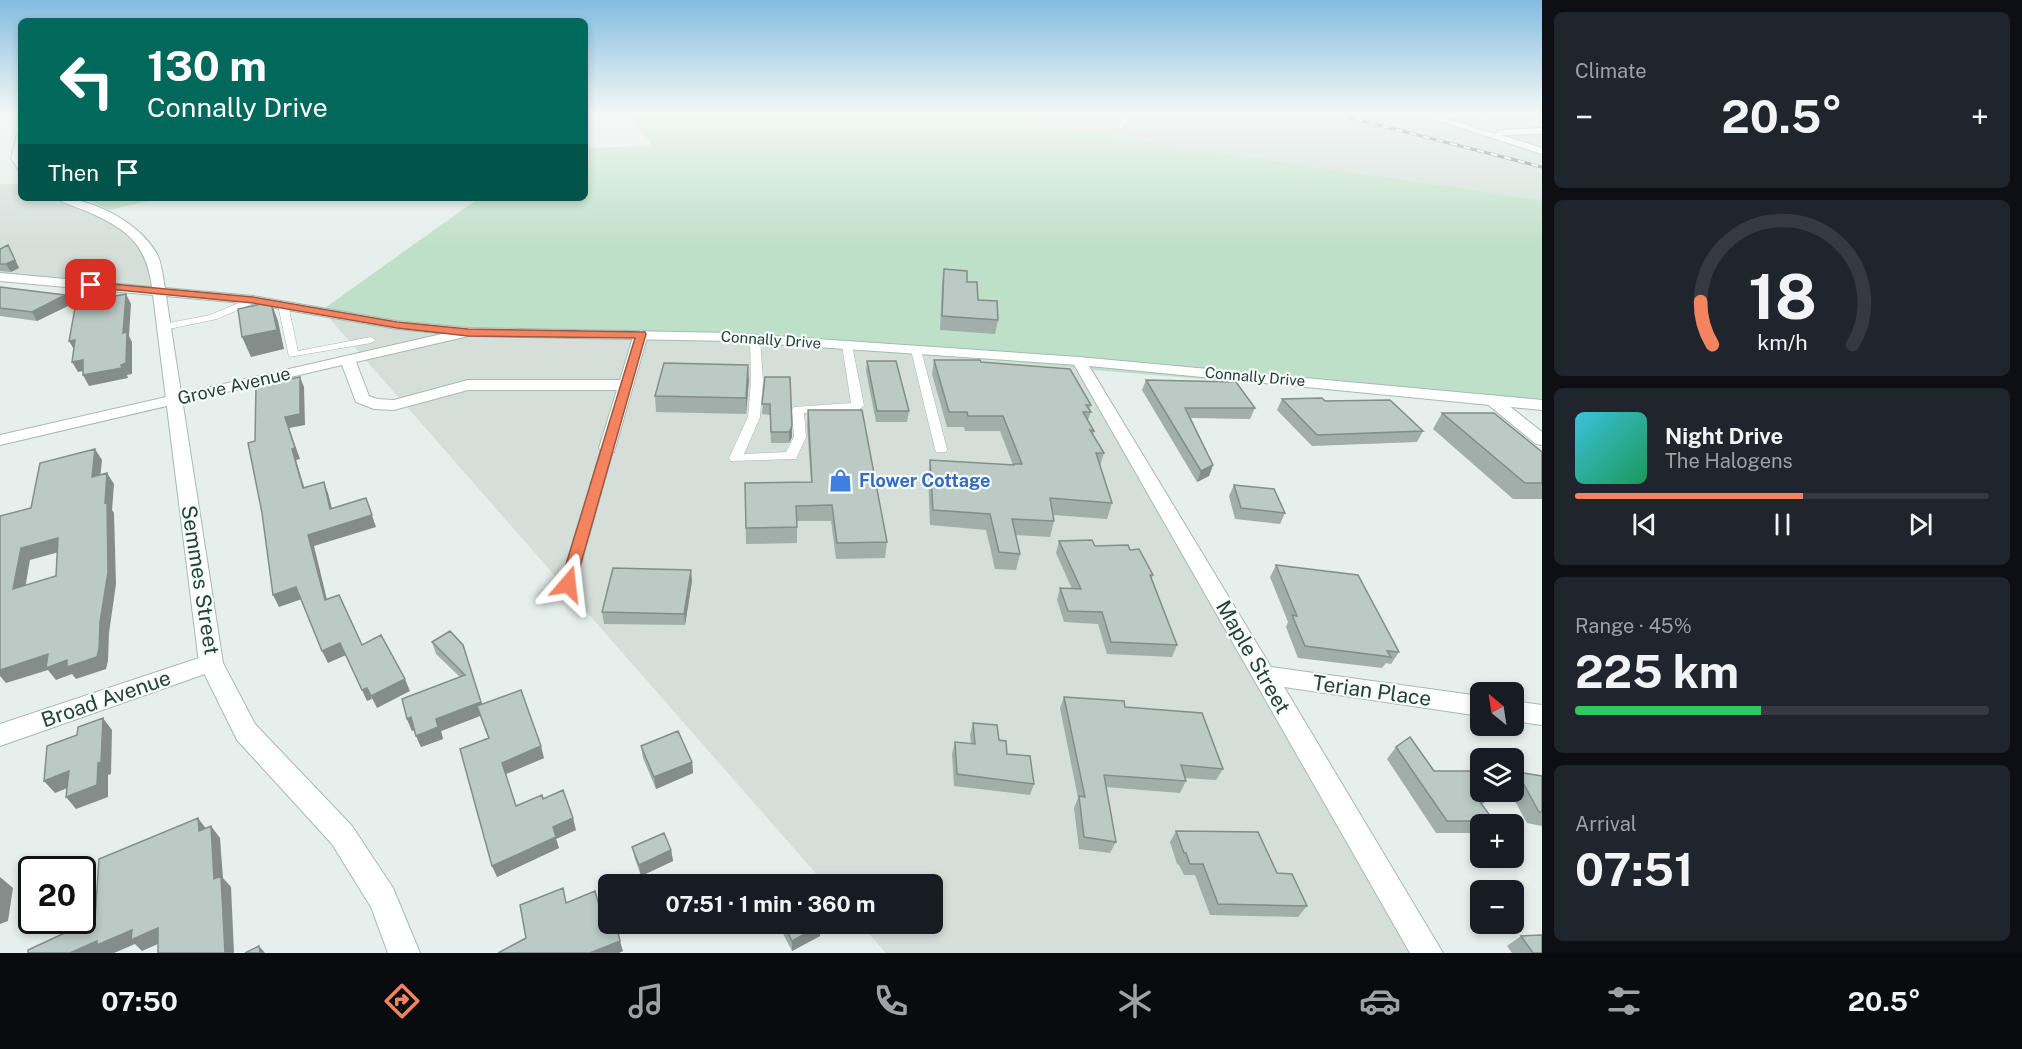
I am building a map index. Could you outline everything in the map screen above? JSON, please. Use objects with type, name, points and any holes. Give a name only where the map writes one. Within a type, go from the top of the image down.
[{"type":"street","name":"Semmes Street","points":[[70,201],[106,215],[133,232],[152,256],[159,291],[211,663],[246,732],[342,835],[383,898],[404,953]]},
{"type":"street","name":"Connally Drive","points":[[0,277],[253,300],[397,325],[468,332],[641,334],[847,345],[1079,361],[1542,405]]},
{"type":"street","name":"Grove Avenue","points":[[0,440],[468,332]]},
{"type":"street","points":[[608,448],[641,334]]},
{"type":"street","points":[[348,361],[362,399],[374,404],[394,405],[468,385],[627,386]]},
{"type":"street","name":"Maple Street","points":[[1079,361],[1427,953]]},
{"type":"street","points":[[1492,400],[1542,440]]},
{"type":"street","name":"Broad Avenue","points":[[0,735],[211,663]]},
{"type":"street","name":"Terian Place","points":[[1263,675],[1470,705]]},
{"type":"street","points":[[1524,712],[1542,715]]},
{"type":"lane","points":[[164,327],[213,317],[253,300]]},
{"type":"lane","points":[[282,305],[293,355],[371,340]]},
{"type":"lane","points":[[213,317],[213,332]]},
{"type":"lane","points":[[755,339],[757,381],[754,417],[736,458],[791,456],[800,437],[798,410],[858,406],[847,345]]},
{"type":"lane","points":[[916,350],[941,449]]},
{"type":"lane","points":[[568,584],[608,448]]},
{"type":"shaded area","points":[[1245,156],[1542,156],[1542,200]]},
{"type":"shaded area","points":[[0,184],[18,184],[18,201],[72,201],[87,207],[150,247],[161,293],[0,281]]},
{"type":"shaded area","points":[[322,310],[757,338],[1093,370],[1436,953],[886,953],[869,934],[943,934],[943,874],[816,874]]},
{"type":"green space","points":[[588,156],[1245,156],[1542,200],[1542,406],[1105,371],[757,338],[451,336],[322,310],[475,201],[588,201]]},
{"type":"green space","points":[[90,201],[148,201],[109,210]]},
{"type":"building","points":[[8,245],[15,260],[0,264],[0,249]]},
{"type":"building","points":[[944,269],[967,271],[967,282],[977,282],[978,300],[997,301],[998,320],[942,316]]},
{"type":"building","points":[[0,287],[65,295],[32,312],[0,308]]},
{"type":"building","points":[[126,294],[123,333],[127,332],[126,363],[121,365],[122,368],[83,375],[83,360],[72,362],[75,340],[69,341],[77,297],[99,299]]},
{"type":"building","points":[[271,302],[277,330],[242,337],[238,309]]},
{"type":"building","points":[[934,360],[980,360],[981,362],[1070,369],[1091,405],[1086,405],[1091,412],[1083,412],[1094,431],[1090,430],[1104,453],[1096,453],[1112,503],[1050,498],[1054,521],[1012,519],[1020,554],[999,552],[990,514],[933,510],[930,460],[1022,464],[1003,416],[968,416],[967,412],[949,412]]},
{"type":"building","points":[[867,361],[896,361],[909,411],[877,411]]},
{"type":"building","points":[[664,363],[748,365],[746,398],[655,396]]},
{"type":"building","points":[[300,377],[300,414],[285,417],[295,448],[292,449],[303,488],[324,482],[330,509],[366,498],[372,515],[308,535],[325,600],[339,595],[362,645],[381,635],[405,679],[371,696],[367,688],[362,690],[340,643],[322,651],[296,587],[273,595],[262,513],[248,443],[255,441],[256,386]]},
{"type":"building","points":[[765,377],[790,377],[792,426],[789,432],[771,432],[770,404],[762,404]]},
{"type":"building","points":[[1146,380],[1236,382],[1255,408],[1185,408],[1213,465],[1201,471]]},
{"type":"building","points":[[1322,398],[1325,401],[1390,400],[1423,431],[1317,435],[1282,399]]},
{"type":"building","points":[[808,410],[862,410],[887,542],[837,543],[832,505],[796,506],[797,527],[746,528],[745,483],[812,482]]},
{"type":"building","points":[[1442,413],[1494,413],[1542,452],[1542,483],[1525,483]]},
{"type":"building","points":[[95,449],[92,477],[107,473],[105,503],[107,502],[108,572],[100,622],[99,649],[97,657],[67,667],[67,660],[46,668],[48,654],[0,670],[0,516],[31,508],[40,463]],"holes":[[[58,538],[56,576],[13,589],[21,548]]]},
{"type":"building","points":[[1234,485],[1274,489],[1285,513],[1241,508]]},
{"type":"building","points":[[1092,540],[1095,546],[1128,545],[1130,550],[1139,549],[1153,575],[1150,575],[1177,645],[1111,642],[1102,612],[1068,611],[1060,588],[1081,589],[1059,541]]},
{"type":"building","points":[[1276,565],[1358,575],[1399,652],[1387,651],[1391,657],[1305,646],[1292,615],[1297,616]]},
{"type":"building","points":[[613,568],[691,570],[684,614],[602,612]]},
{"type":"building","points":[[450,631],[463,645],[481,702],[436,719],[438,727],[416,736],[411,717],[407,719],[402,699],[465,675],[432,642]]},
{"type":"building","points":[[521,690],[541,746],[502,763],[516,806],[542,795],[543,799],[563,790],[573,818],[553,827],[556,837],[492,866],[460,749],[489,738],[477,706]]},
{"type":"building","points":[[1064,697],[1124,701],[1125,707],[1202,713],[1223,769],[1181,765],[1186,781],[1104,775],[1116,842],[1084,837],[1079,796],[1085,797]]},
{"type":"building","points":[[103,718],[101,762],[98,763],[97,785],[66,797],[69,771],[44,781],[47,746],[77,735],[78,727]]},
{"type":"building","points":[[973,723],[997,725],[999,740],[1006,741],[1007,754],[1030,756],[1034,784],[957,774],[955,742],[975,744]]},
{"type":"building","points":[[678,731],[692,762],[654,777],[641,746]]},
{"type":"building","points":[[1410,737],[1434,771],[1470,771],[1470,802],[1480,802],[1489,814],[1470,814],[1470,821],[1447,821],[1396,747]]},
{"type":"building","points":[[1524,773],[1542,776],[1542,812],[1539,812],[1524,785]]},
{"type":"building","points":[[198,818],[199,831],[211,826],[214,879],[221,876],[225,953],[158,953],[158,928],[131,940],[132,930],[97,945],[97,941],[70,953],[28,953],[28,950],[63,934],[96,934],[99,859]]},
{"type":"building","points":[[1176,831],[1258,832],[1277,873],[1292,874],[1307,906],[1218,904],[1203,864],[1190,864]]},
{"type":"building","points":[[664,833],[671,850],[639,865],[632,847]]},
{"type":"building","points":[[563,888],[566,903],[595,891],[598,902],[598,934],[618,934],[620,941],[590,953],[498,953],[526,938],[520,905]]},
{"type":"building","points":[[789,934],[805,934],[792,941]]},
{"type":"building","points":[[1542,935],[1542,953],[1533,953],[1521,936]]},
{"type":"building","points":[[259,946],[260,953],[245,953]]},
{"type":"railway","points":[[1501,156],[1542,167]]},
{"type":"place","name":"Flower Cottage","points":[[841,481]]},
{"type":"route","points":[[91,285],[253,300],[397,325],[468,332],[524,335],[641,334],[568,584]]}]
